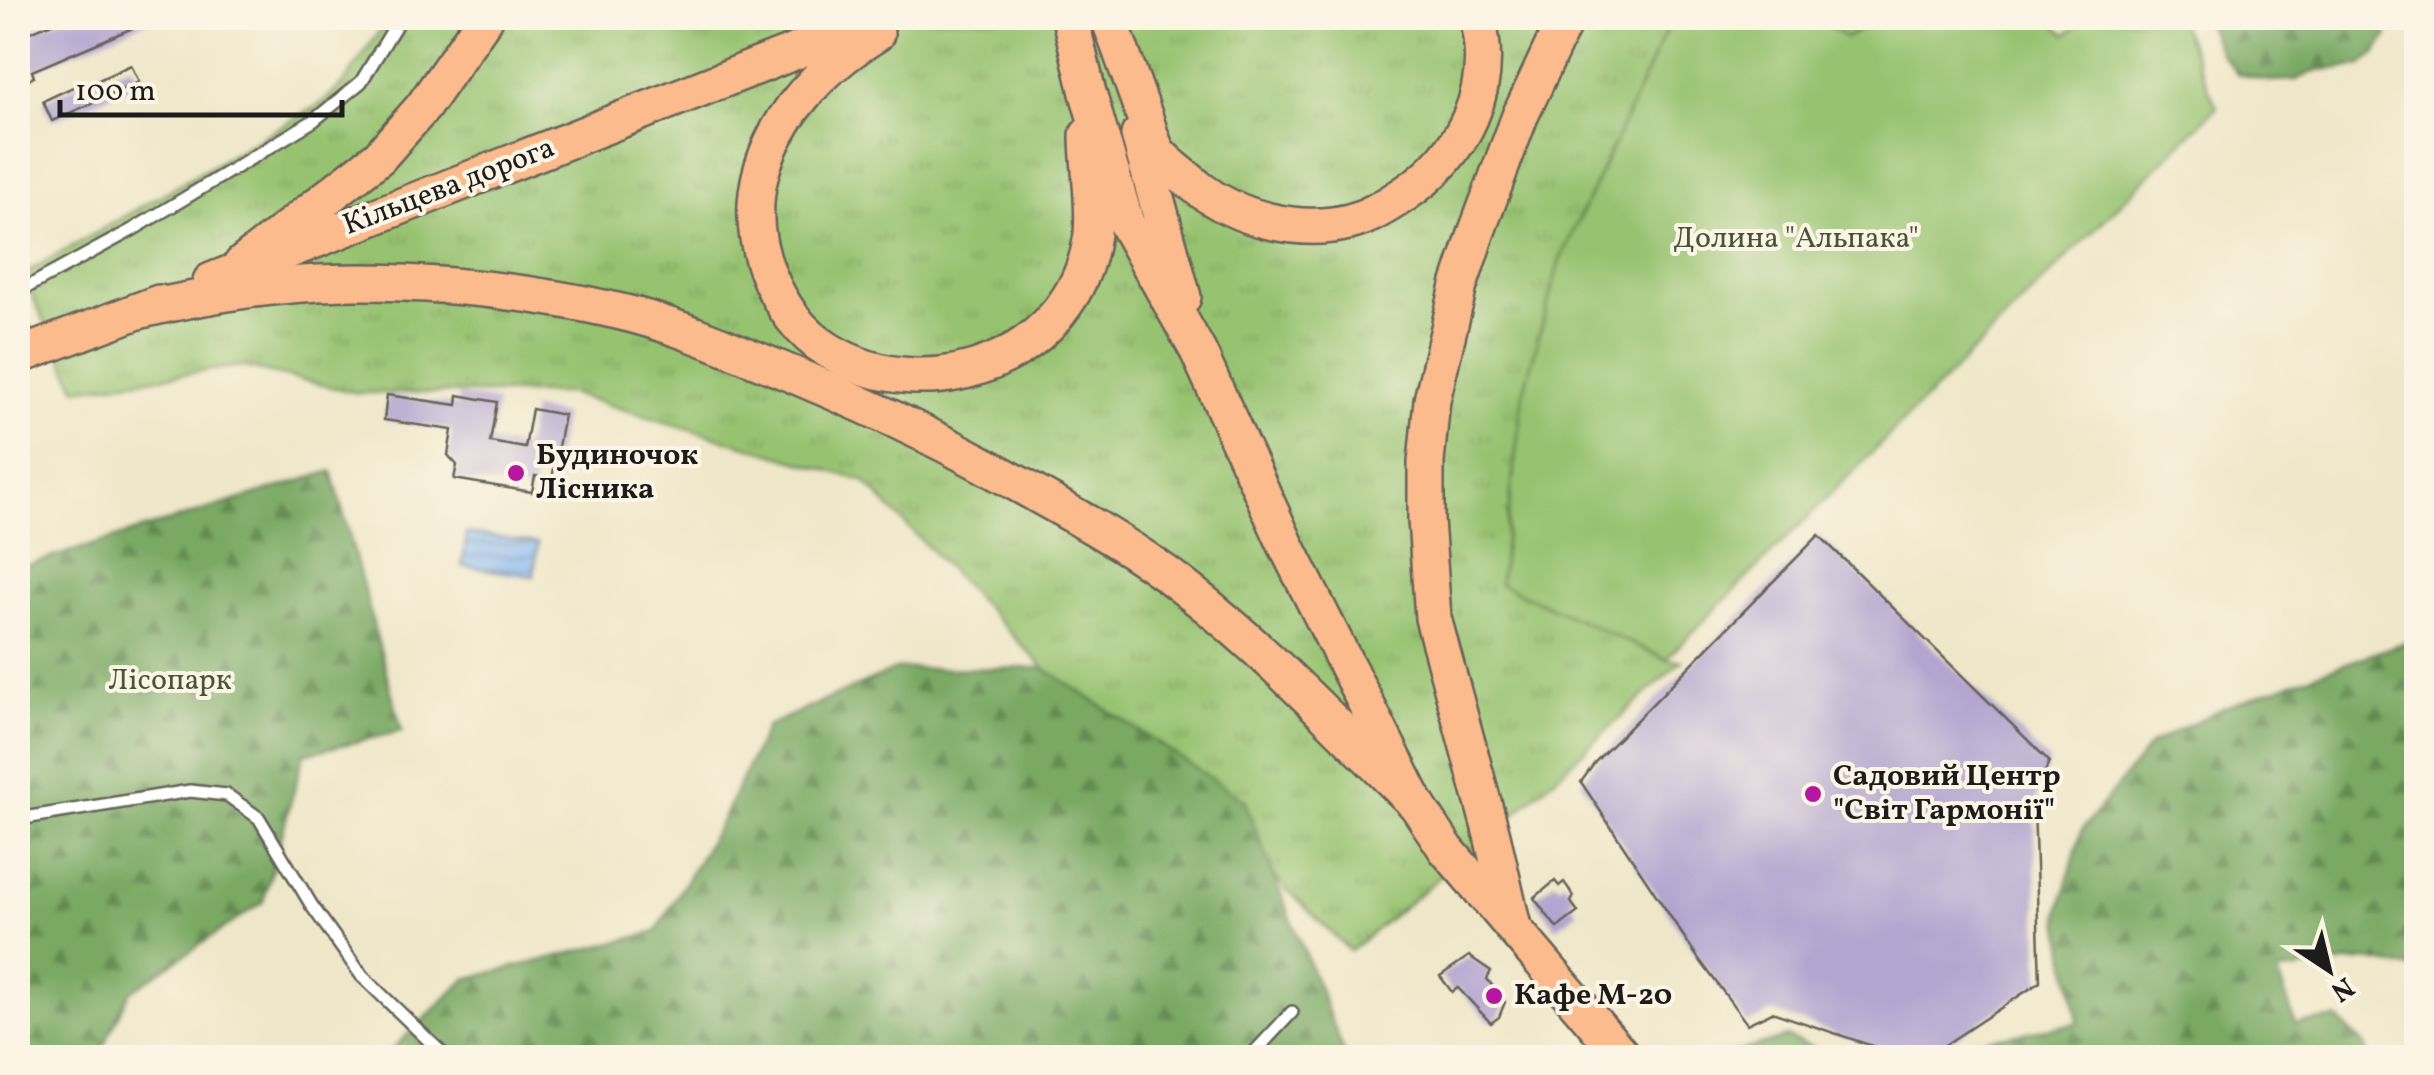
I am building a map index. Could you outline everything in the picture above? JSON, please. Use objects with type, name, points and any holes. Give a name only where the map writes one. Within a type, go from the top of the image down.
[{"type":"main road","points":[[230,274],[379,157],[423,107],[486,18]]},
{"type":"main road","name":"Кільцева дорога","points":[[25,353],[880,18]]},
{"type":"main road","points":[[902,18],[825,70],[788,115],[766,154],[757,180],[756,220],[763,262],[791,317],[826,350],[871,370],[903,376],[938,375],[992,364],[1031,342],[1060,312],[1080,276],[1092,232],[1088,94]]},
{"type":"main road","points":[[1109,19],[1158,151],[1207,194],[1232,209],[1272,222],[1311,225],[1348,222],[1379,211],[1441,164],[1477,106],[1483,72],[1482,39],[1476,18]]},
{"type":"main road","points":[[1514,933],[1492,835],[1432,618],[1426,462],[1432,400],[1476,230],[1526,102],[1566,18]]},
{"type":"main road","points":[[1109,19],[1198,352]]},
{"type":"main road","points":[[1072,24],[1126,224],[1198,352],[1286,543],[1417,805],[1446,849],[1514,933],[1624,1058]]},
{"type":"main road","points":[[138,311],[216,294],[284,285],[381,282],[544,297],[620,311],[696,335],[848,396],[959,450],[1079,519],[1182,585],[1252,643],[1417,805]]},
{"type":"lane","points":[[18,292],[132,230],[313,120],[360,82],[400,18]]},
{"type":"lane","points":[[18,312],[25,353]]},
{"type":"lane","points":[[18,819],[190,790],[227,795],[259,818],[312,906],[362,976],[448,1058]]},
{"type":"lane","points":[[1249,1058],[1292,1012]]},
{"type":"green space","points":[[388,18],[1672,18],[1560,260],[1523,394],[1500,583],[1666,659],[1682,661],[1506,822],[1350,951],[1202,806],[1044,668],[864,481],[568,393],[358,393],[240,366],[77,389],[22,275],[322,103],[345,82]]},
{"type":"green space","name":"Долина \"Альпака\"","points":[[1672,18],[1818,18],[1846,38],[1878,18],[2048,18],[2066,34],[2086,18],[2178,18],[2217,107],[1666,659],[1500,584],[1523,394],[1560,260]]},
{"type":"green space","points":[[1818,18],[1878,18],[1846,38]]},
{"type":"green space","points":[[2205,18],[2390,18],[2387,37],[2361,66],[2318,70],[2296,80],[2269,81],[2238,74],[2220,53]]},
{"type":"green space","name":"Лісопарк","points":[[332,471],[402,731],[304,754],[263,902],[130,992],[98,1057],[18,1058],[18,568]]},
{"type":"green space","points":[[2416,638],[2416,969],[2366,960],[2278,973],[2295,1024],[2336,1018],[2364,1044],[2369,1057],[1946,1057],[1961,1044],[2078,1023],[2059,914],[2081,831],[2151,744],[2225,707]]},
{"type":"green space","points":[[1044,668],[1244,800],[1346,1057],[383,1058],[466,979],[656,932],[722,820],[767,726],[896,669]]},
{"type":"green space","points":[[1786,1037],[1837,1057],[1730,1057],[1730,1054]]},
{"type":"water","points":[[467,533],[538,543],[534,576],[462,566]]},
{"type":"building","points":[[64,18],[156,18],[32,71],[34,77],[18,84],[18,37]]},
{"type":"building","points":[[131,65],[139,82],[52,121],[43,101]]},
{"type":"building","points":[[387,395],[457,405],[458,395],[497,402],[490,442],[525,448],[532,409],[564,415],[552,479],[535,476],[532,492],[454,479],[457,465],[448,455],[452,430],[384,420]]},
{"type":"building","name":"Садовий Центр \"Світ Гармонії\"","points":[[1819,535],[2049,761],[2034,806],[2040,982],[1925,1058],[1908,1058],[1772,1012],[1747,1024],[1696,955],[1581,782],[1596,761]]},
{"type":"building","points":[[1555,881],[1559,886],[1564,882],[1574,896],[1571,902],[1578,912],[1557,928],[1534,898]]},
{"type":"building","points":[[1469,956],[1491,971],[1487,979],[1505,1002],[1499,1017],[1491,1023],[1458,988],[1452,992],[1440,976]]},
{"type":"place","name":"Будиночок Лісника","points":[[516,473]]},
{"type":"place","name":"Садовий Центр \"Світ Гармонії\"","points":[[1813,794]]},
{"type":"place","name":"Кафе М-20","points":[[1494,996]]}]
